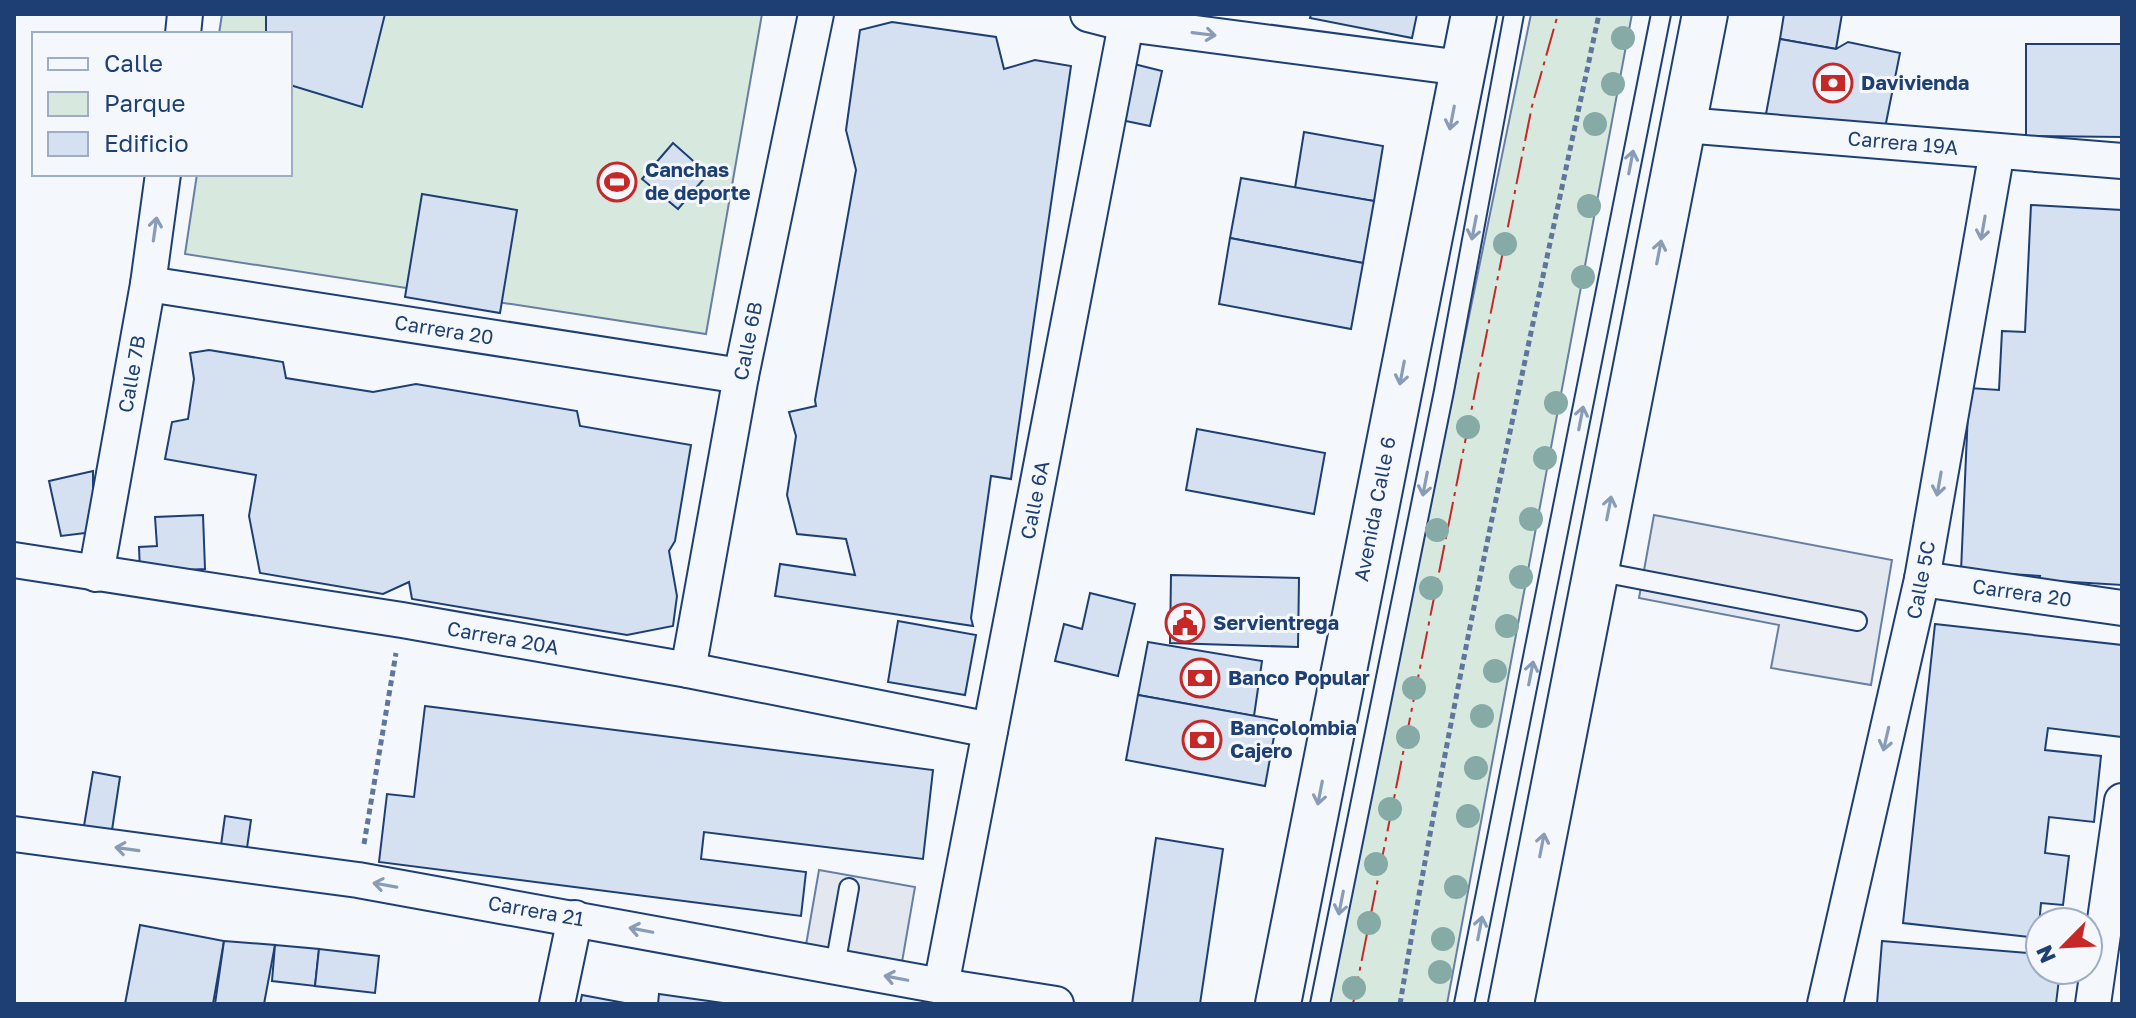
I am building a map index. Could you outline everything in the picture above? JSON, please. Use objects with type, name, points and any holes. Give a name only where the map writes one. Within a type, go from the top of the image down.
[{"type":"main road","name":"Avenida Calle 6","points":[[1278,1004],[1474,14]]},
{"type":"main road","points":[[1511,1004],[1705,14]]},
{"type":"street","name":"Calle 6B","points":[[688,670],[741,376],[816,14]]},
{"type":"street","points":[[1088,14],[1462,68]]},
{"type":"street","name":"Calle 6A","points":[[941,986],[1128,19]]},
{"type":"street","name":"Carrera 19A","points":[[1684,125],[2122,161]]},
{"type":"street","name":"Calle 5C","points":[[1825,1004],[1922,579],[1997,151]]},
{"type":"street","name":"Calle 7B","points":[[96,574],[148,284],[163,176]]},
{"type":"street","name":"Carrera 20","points":[[148,284],[741,376]]},
{"type":"street","name":"Carrera 20A","points":[[14,560],[402,620],[688,670],[990,730]]},
{"type":"street","name":"Carrera 20","points":[[1922,579],[2122,608]]},
{"type":"street","points":[[2093,1004],[2122,801]]},
{"type":"street","name":"Carrera 21","points":[[14,834],[358,880],[1056,1004]]},
{"type":"street","points":[[557,1004],[575,918]]},
{"type":"lane","points":[[1320,1004],[1441,407],[1514,14]]},
{"type":"lane","points":[[1464,1004],[1661,14]]},
{"type":"lane","points":[[1596,571],[1857,621]]},
{"type":"lane","points":[[835,966],[849,888]]},
{"type":"path","points":[[1400,1004],[1423,867],[1516,404],[1599,14]]},
{"type":"path","points":[[358,880],[402,620]]},
{"type":"green space","points":[[222,14],[762,14],[706,334],[185,254],[197,176],[292,176],[292,32],[219,32]]},
{"type":"green space","points":[[1531,14],[1632,14],[1447,1004],[1328,1004]]},
{"type":"shaded area","points":[[1654,515],[1892,560],[1871,685],[1771,668],[1779,625],[1639,598]]},
{"type":"shaded area","points":[[819,870],[915,887],[902,962],[806,945]]},
{"type":"building","points":[[266,14],[385,14],[362,107],[292,86],[292,32],[266,32]]},
{"type":"building","points":[[1311,14],[1417,14],[1412,38],[1310,18]]},
{"type":"building","points":[[1784,14],[1842,14],[1836,49],[1780,39]]},
{"type":"building","points":[[892,22],[996,37],[1004,69],[1035,60],[1071,66],[1011,479],[991,476],[971,618],[973,626],[775,596],[780,564],[855,575],[846,539],[797,534],[787,495],[796,436],[789,412],[816,406],[856,170],[846,130],[860,30]]},
{"type":"building","name":"Davivienda","points":[[1780,39],[1836,49],[1848,42],[1900,53],[1883,138],[1766,114]]},
{"type":"building","points":[[2026,44],[2122,44],[2122,137],[2026,136]]},
{"type":"building","points":[[1134,64],[1162,71],[1150,126],[1121,120]]},
{"type":"building","points":[[1304,132],[1383,146],[1374,201],[1295,188]]},
{"type":"building","points":[[673,143],[708,174],[678,209],[642,179]]},
{"type":"building","points":[[1241,178],[1374,201],[1363,263],[1230,238]]},
{"type":"building","points":[[422,194],[517,210],[500,313],[405,297]]},
{"type":"building","points":[[2031,205],[2122,210],[2122,585],[1961,571],[1969,388],[1999,390],[2002,331],[2025,332]]},
{"type":"building","points":[[1230,238],[1363,263],[1351,329],[1219,304]]},
{"type":"building","points":[[209,350],[283,362],[286,378],[373,392],[416,384],[577,411],[580,426],[691,445],[675,541],[669,551],[677,596],[673,626],[627,635],[412,599],[409,582],[383,594],[260,573],[249,516],[256,475],[165,459],[172,422],[188,419],[194,379],[190,353]]},
{"type":"building","points":[[1197,429],[1325,453],[1314,514],[1186,490]]},
{"type":"building","points":[[93,471],[93,532],[61,536],[49,481]]},
{"type":"building","points":[[203,515],[205,569],[140,572],[139,547],[157,546],[155,517]]},
{"type":"building","points":[[1171,575],[1299,578],[1298,647],[1170,643]]},
{"type":"building","points":[[1090,593],[1135,604],[1118,676],[1055,661],[1064,624],[1082,629]]},
{"type":"building","points":[[898,621],[976,635],[965,695],[888,682]]},
{"type":"building","points":[[1935,624],[2122,645],[2122,737],[2048,728],[2045,750],[2101,756],[2094,822],[2049,817],[2045,853],[2069,856],[2063,905],[2041,903],[2041,906],[2024,906],[2024,936],[1903,923]]},
{"type":"building","name":"Banco Popular","points":[[1148,642],[1262,661],[1254,716],[1138,695]]},
{"type":"building","name":"Bancolombia Cajero","points":[[1138,695],[1277,720],[1265,786],[1126,760]]},
{"type":"building","points":[[425,706],[933,770],[923,859],[704,832],[701,859],[806,872],[801,916],[379,862],[387,794],[414,797]]},
{"type":"building","points":[[93,772],[120,777],[112,830],[84,826]]},
{"type":"building","points":[[225,816],[251,820],[247,848],[221,845]]},
{"type":"building","points":[[1156,838],[1223,849],[1200,1004],[1132,1004]]},
{"type":"building","points":[[140,925],[224,941],[213,1004],[125,1004]]},
{"type":"building","points":[[224,941],[275,945],[264,1004],[215,1004]]},
{"type":"building","points":[[1882,941],[2024,953],[2024,986],[2058,986],[2056,1004],[1877,1004]]},
{"type":"building","points":[[275,945],[319,949],[315,986],[272,981]]},
{"type":"building","points":[[319,949],[379,956],[375,993],[315,986]]},
{"type":"building","points":[[659,994],[730,1004],[658,1004]]},
{"type":"building","points":[[582,995],[630,1004],[580,1004]]},
{"type":"power","points":[[1353,1004],[1532,106],[1558,14]]},
{"type":"place","name":"Davivienda","points":[[1833,83]]},
{"type":"place","name":"Canchas de deporte","points":[[617,182]]},
{"type":"place","name":"Servientrega","points":[[1185,623]]},
{"type":"place","name":"Banco Popular","points":[[1200,678]]},
{"type":"place","name":"Bancolombia Cajero","points":[[1202,740]]}]
